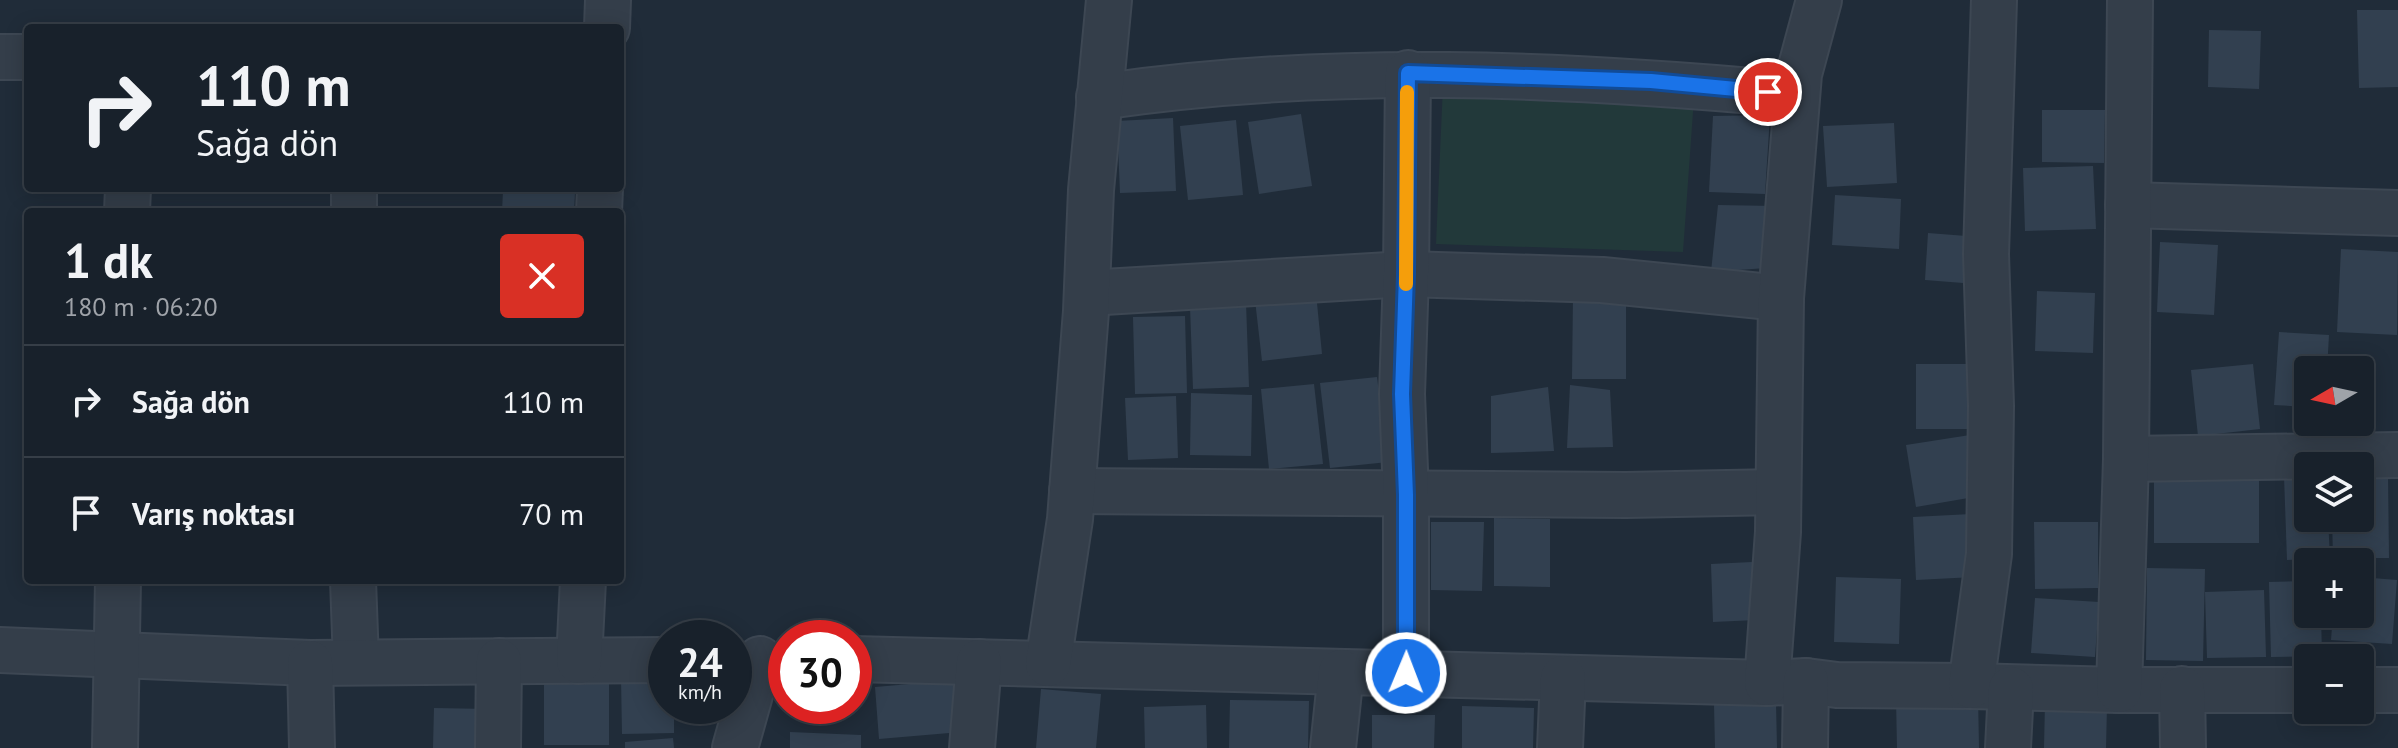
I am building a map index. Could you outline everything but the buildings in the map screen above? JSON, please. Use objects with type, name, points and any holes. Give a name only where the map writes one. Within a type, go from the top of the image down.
[{"type":"street","points":[[607,24],[608,0]]},
{"type":"street","points":[[1048,664],[1070,519],[1087,293],[1091,190],[1109,0]]},
{"type":"street","points":[[1805,748],[1786,682],[1778,532],[1781,298],[1799,74],[1819,0]]},
{"type":"street","points":[[1994,0],[1986,254],[1991,406],[1991,687],[2008,748]]},
{"type":"street","points":[[2119,690],[2126,459],[2130,0]]},
{"type":"street","points":[[0,57],[24,57]]},
{"type":"street","points":[[1099,97],[1177,85],[1238,80],[1408,73],[1651,81],[1797,95]]},
{"type":"street","points":[[1406,673],[1406,495],[1402,394],[1408,73]]},
{"type":"street","points":[[2128,205],[2398,213]]},
{"type":"street","points":[[1087,293],[1406,274],[1602,280],[1781,298]]},
{"type":"street","points":[[2126,459],[2398,455]]},
{"type":"street","points":[[1072,491],[1406,495],[1778,492]]},
{"type":"street","points":[[115,748],[118,584]]},
{"type":"street","points":[[353,584],[356,662]]},
{"type":"street","points":[[579,661],[583,584]]},
{"type":"street","points":[[0,650],[310,663],[648,660]]},
{"type":"street","points":[[735,748],[760,659]]},
{"type":"street","points":[[872,659],[1837,685],[2294,690]]},
{"type":"street","points":[[498,748],[499,661]]},
{"type":"street","points":[[972,748],[979,662]]},
{"type":"street","points":[[310,663],[312,748]]},
{"type":"street","points":[[1333,748],[1341,672]]},
{"type":"street","points":[[1560,748],[1563,678]]},
{"type":"street","points":[[2182,689],[2183,748]]},
{"type":"street","points":[[2374,690],[2398,690]]},
{"type":"green space","points":[[1443,85],[1694,98],[1683,252],[1436,244]]},
{"type":"slow traffic","points":[[1406,284],[1407,92]]},
{"type":"route","points":[[1406,673],[1408,591],[1402,394],[1408,73],[1651,81],[1768,92]]}]
